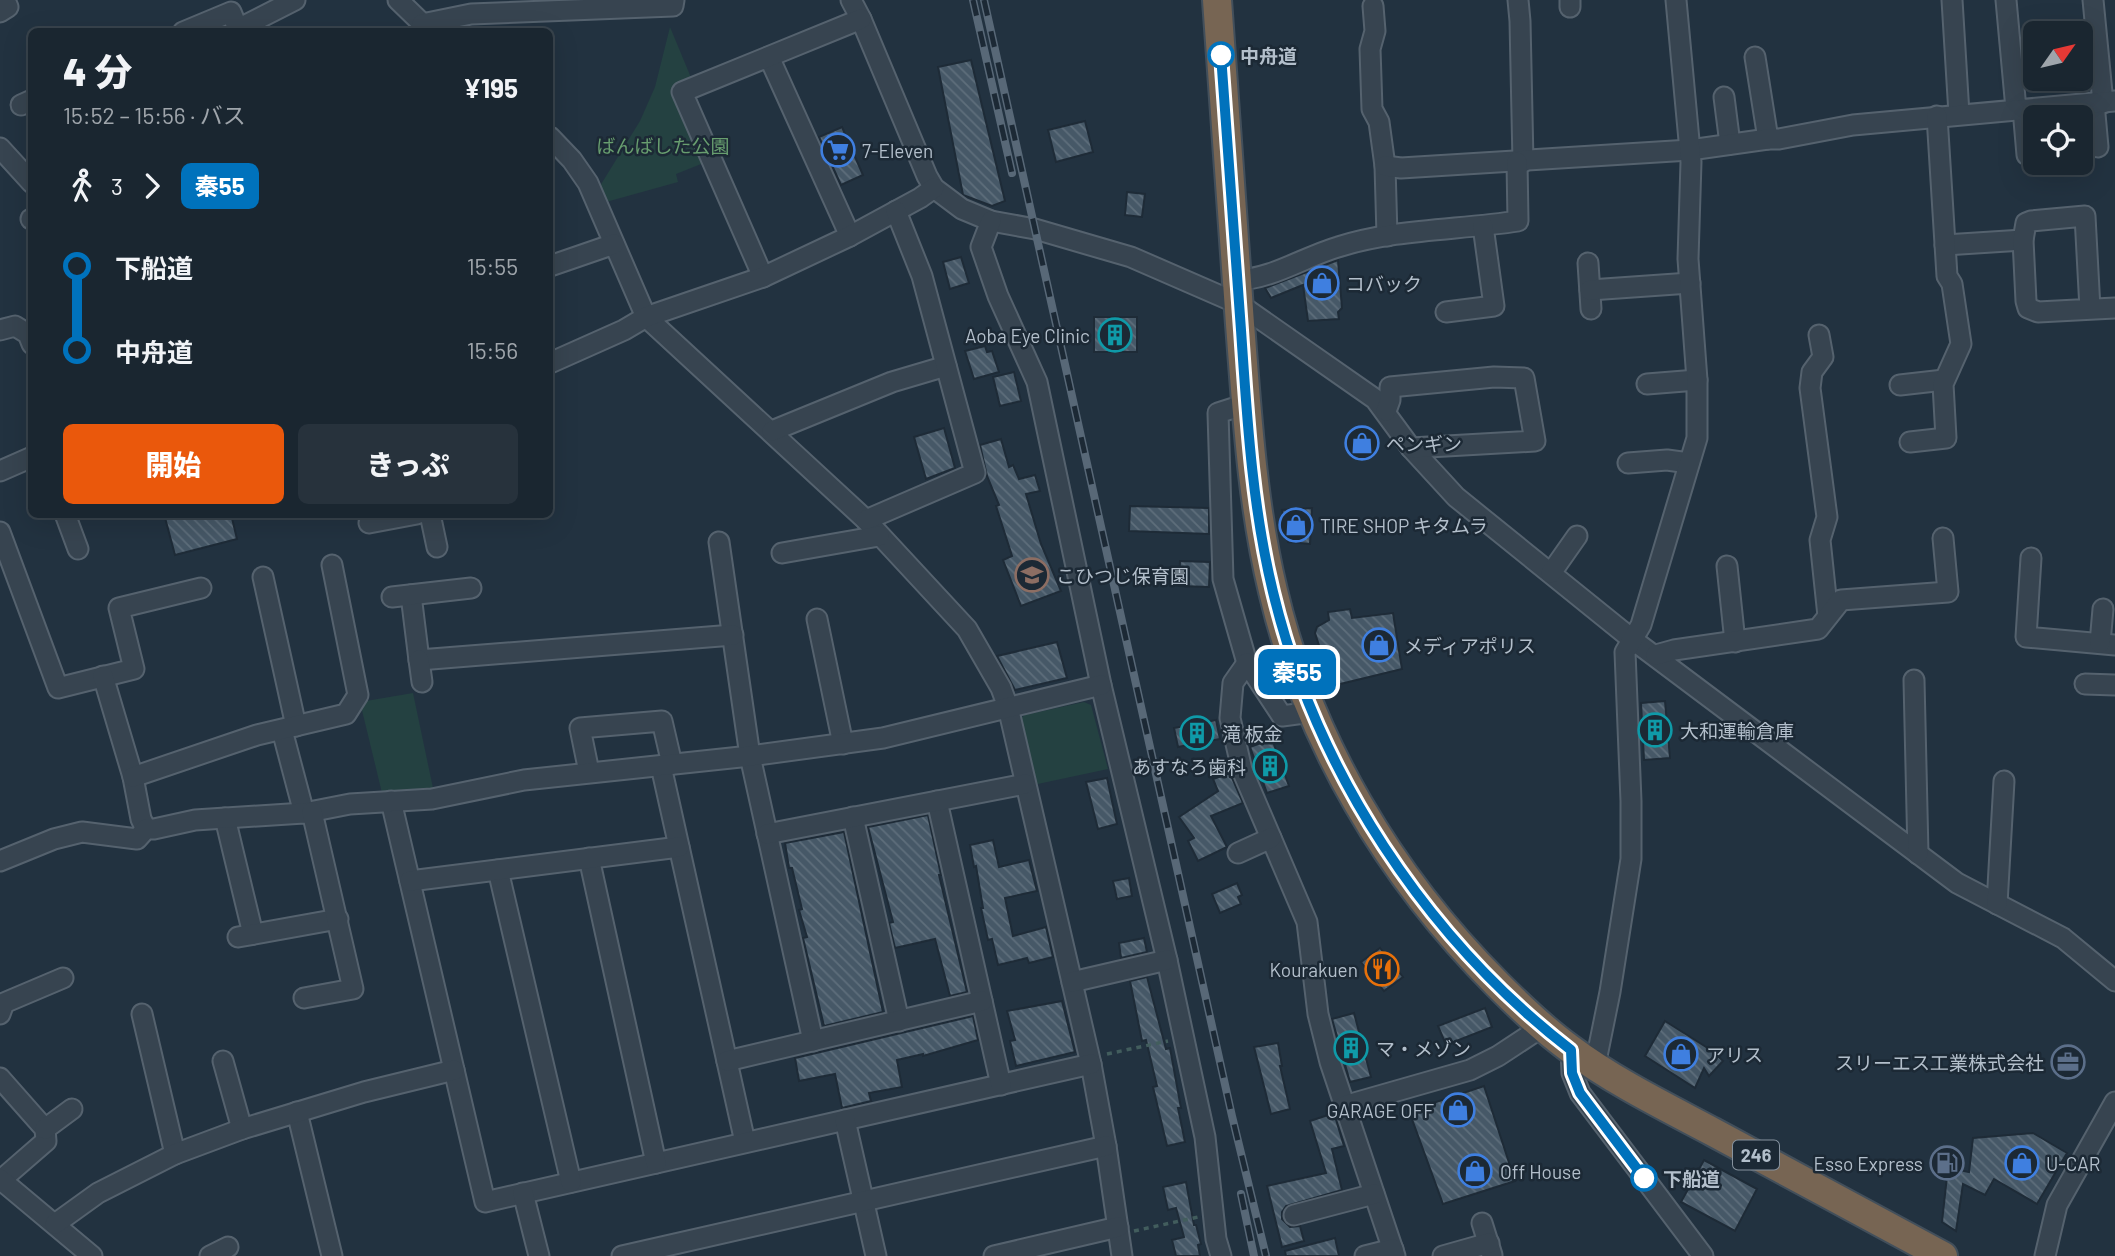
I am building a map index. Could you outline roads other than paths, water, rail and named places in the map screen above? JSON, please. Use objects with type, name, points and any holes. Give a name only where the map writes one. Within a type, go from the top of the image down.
[{"type":"highway","name":"246","points":[[1217,0],[1246,404],[1259,524],[1273,592],[1293,661],[1312,712],[1337,766],[1367,820],[1422,900],[1471,958],[1542,1027],[1571,1050],[1595,1066],[1943,1256]]},
{"type":"street","points":[[0,12],[8,7],[5,0]]},
{"type":"street","points":[[240,28],[295,0]]},
{"type":"street","points":[[398,0],[426,28],[471,14],[673,6],[674,0]]},
{"type":"street","points":[[851,0],[934,188],[962,209],[991,220],[1035,229],[1238,292],[1375,399],[1392,424],[1456,497],[1633,640],[1957,883],[2063,938],[2115,981]]},
{"type":"street","points":[[1238,292],[1253,280],[1338,246],[1387,236],[1518,221],[1518,0]]},
{"type":"street","points":[[1595,1066],[1631,859],[1632,801],[1625,652],[1641,625],[1696,438],[1697,380],[1688,259],[1691,162],[1676,0]]},
{"type":"street","points":[[1952,0],[1959,114]]},
{"type":"street","points":[[2006,0],[2023,129]]},
{"type":"street","points":[[2093,0],[2104,102],[2098,147]]},
{"type":"street","points":[[1373,6],[1375,31],[1370,49],[1372,109],[1379,122],[1385,166],[1387,236]]},
{"type":"street","points":[[193,28],[231,12],[238,28]]},
{"type":"street","points":[[763,277],[682,92],[861,19]]},
{"type":"street","points":[[769,57],[850,236]]},
{"type":"street","points":[[1755,57],[1768,139]]},
{"type":"street","points":[[1724,97],[1730,144]]},
{"type":"street","points":[[1385,166],[1401,168],[1520,162],[1690,150],[1779,139],[1853,125],[2104,102]]},
{"type":"street","points":[[1910,442],[1947,446],[1942,384],[1961,344],[1952,284],[1947,276],[1937,116]]},
{"type":"street","points":[[553,140],[572,160],[588,183],[646,317],[772,431],[872,528],[967,629],[1001,688],[1008,707],[1091,1061],[1122,1230],[1122,1256]]},
{"type":"street","points":[[0,148],[28,179]]},
{"type":"street","points":[[553,362],[624,330],[646,317],[763,277],[850,236],[934,188]]},
{"type":"street","points":[[782,553],[872,528],[975,473],[922,276],[896,211]]},
{"type":"street","points":[[2090,309],[2085,216],[2026,223],[2023,240],[2028,308],[2038,312],[2115,308]]},
{"type":"street","points":[[991,220],[981,247],[998,296],[1037,383],[1101,685],[1167,960],[1205,1137],[1216,1239],[1221,1256]]},
{"type":"street","points":[[1446,312],[1495,313],[1483,226]]},
{"type":"street","points":[[1945,245],[2023,240]]},
{"type":"street","points":[[553,265],[614,244]]},
{"type":"street","points":[[1588,263],[1591,300],[1690,283]]},
{"type":"street","points":[[0,330],[15,326],[28,334]]},
{"type":"street","points":[[1826,345],[1823,357],[1812,372],[1811,381],[1826,447],[1827,517],[1820,540],[1828,616]]},
{"type":"street","points":[[772,431],[892,382],[946,366]]},
{"type":"street","points":[[1385,411],[1390,400],[1390,387],[1494,377],[1524,378],[1535,442],[1412,448]]},
{"type":"street","points":[[1647,384],[1697,380]]},
{"type":"street","points":[[1900,385],[1944,380]]},
{"type":"street","points":[[1246,404],[1218,413],[1223,579],[1247,663],[1282,716],[1312,712]]},
{"type":"street","points":[[0,471],[28,459]]},
{"type":"street","points":[[1628,463],[1667,460],[1689,463]]},
{"type":"street","points":[[66,518],[78,550]]},
{"type":"street","points":[[369,523],[395,518]]},
{"type":"street","points":[[431,518],[438,547]]},
{"type":"street","points":[[0,532],[58,688],[134,669],[119,608],[201,588]]},
{"type":"street","points":[[1551,573],[1577,536]]},
{"type":"street","points":[[1656,655],[1818,629],[1841,600],[1948,592],[1943,538]]},
{"type":"street","points":[[719,542],[750,756],[813,1041]]},
{"type":"street","points":[[2031,558],[2036,598],[2026,637],[2108,644],[2103,609]]},
{"type":"street","points":[[133,777],[257,735],[346,714],[358,695],[351,607],[332,565]]},
{"type":"street","points":[[1727,566],[1735,642]]},
{"type":"street","points":[[263,577],[287,643],[289,728],[308,812],[338,919],[353,989],[304,998]]},
{"type":"street","points":[[422,682],[419,660],[401,596],[471,587]]},
{"type":"street","points":[[817,619],[843,744]]},
{"type":"street","points":[[419,660],[733,635]]},
{"type":"street","points":[[1247,663],[1233,683],[1230,718],[1242,770],[1307,922],[1318,1014],[1344,1106],[1394,1252],[1365,1256]]},
{"type":"street","points":[[103,677],[146,829]]},
{"type":"street","points":[[1914,680],[1918,854]]},
{"type":"street","points":[[2085,684],[2115,685]]},
{"type":"street","points":[[0,861],[54,839],[82,832],[137,839],[146,829],[195,820],[308,812],[350,804],[432,799],[524,780],[750,756],[883,738],[1101,685]]},
{"type":"street","points":[[589,772],[580,728],[662,721],[679,847],[745,1142]]},
{"type":"street","points":[[1997,904],[2004,781]]},
{"type":"street","points":[[767,834],[1025,784]]},
{"type":"street","points":[[391,801],[485,1202],[1002,1085],[1091,1061]]},
{"type":"street","points":[[937,801],[1002,1085]]},
{"type":"street","points":[[853,817],[899,1021]]},
{"type":"street","points":[[225,818],[246,935],[338,919]]},
{"type":"street","points":[[1238,853],[1271,838]]},
{"type":"street","points":[[410,881],[679,847]]},
{"type":"street","points":[[589,858],[656,1163]]},
{"type":"street","points":[[498,870],[571,1182]]},
{"type":"street","points":[[1072,982],[1167,960]]},
{"type":"street","points":[[0,1014],[4,1003],[35,981],[63,978]]},
{"type":"street","points":[[727,1061],[982,1001]]},
{"type":"street","points":[[142,1014],[155,1032],[175,1154]]},
{"type":"street","points":[[1344,1106],[1470,1070],[1498,1056],[1542,1027]]},
{"type":"street","points":[[1571,1050],[1572,1073],[1580,1093],[1703,1256]]},
{"type":"street","points":[[223,1061],[242,1129]]},
{"type":"street","points":[[55,1224],[98,1193],[175,1154],[297,1112],[454,1070]]},
{"type":"street","points":[[0,1078],[45,1129],[47,1141],[1,1180],[92,1256]]},
{"type":"street","points":[[2045,1256],[2057,1205],[2115,1102]]},
{"type":"street","points":[[45,1129],[72,1109]]},
{"type":"street","points":[[297,1112],[306,1175],[321,1238],[332,1256]]},
{"type":"street","points":[[845,1120],[876,1256]]},
{"type":"street","points":[[622,1256],[1107,1146]]},
{"type":"street","points":[[523,1193],[539,1256]]},
{"type":"street","points":[[1294,1214],[1374,1194]]},
{"type":"street","points":[[1443,1256],[1491,1250],[1482,1223]]},
{"type":"street","points":[[994,1256],[1022,1253],[1122,1230]]},
{"type":"street","points":[[210,1256],[228,1247]]},
{"type":"railway","points":[[973,0],[1012,173]]},
{"type":"railway","points":[[984,0],[1232,1116],[1266,1256]]},
{"type":"railway","points":[[1241,1194],[1254,1256]]},
{"type":"place","name":"中舟道","points":[[1221,55]]},
{"type":"place","name":"7-Eleven","points":[[838,150]]},
{"type":"place","name":"コバック","points":[[1322,283]]},
{"type":"place","name":"Aoba Eye Clinic","points":[[1115,335]]},
{"type":"place","name":"ペンギン","points":[[1362,443]]},
{"type":"place","name":"TIRE SHOP キタムラ","points":[[1296,525]]},
{"type":"place","name":"こひつじ保育園","points":[[1032,575]]},
{"type":"place","name":"メディアポリス","points":[[1379,645]]},
{"type":"place","name":"大和運輸倉庫","points":[[1655,730]]},
{"type":"place","name":"滝 板金","points":[[1197,733]]},
{"type":"place","name":"あすなろ歯科","points":[[1270,766]]},
{"type":"place","name":"Kourakuen","points":[[1382,969]]},
{"type":"place","name":"マ・メゾン","points":[[1351,1048]]},
{"type":"place","name":"アリス","points":[[1681,1054]]},
{"type":"place","name":"スリーエス工業株式会社","points":[[2068,1062]]},
{"type":"place","name":"GARAGE OFF","points":[[1458,1110]]},
{"type":"place","name":"Esso Express","points":[[1947,1163]]},
{"type":"place","name":"U-CAR","points":[[2022,1163]]},
{"type":"place","name":"Off House","points":[[1475,1171]]},
{"type":"place","name":"下船道","points":[[1644,1178]]},
{"type":"park label","name":"ばんばした公園","points":[[663,145]]}]
